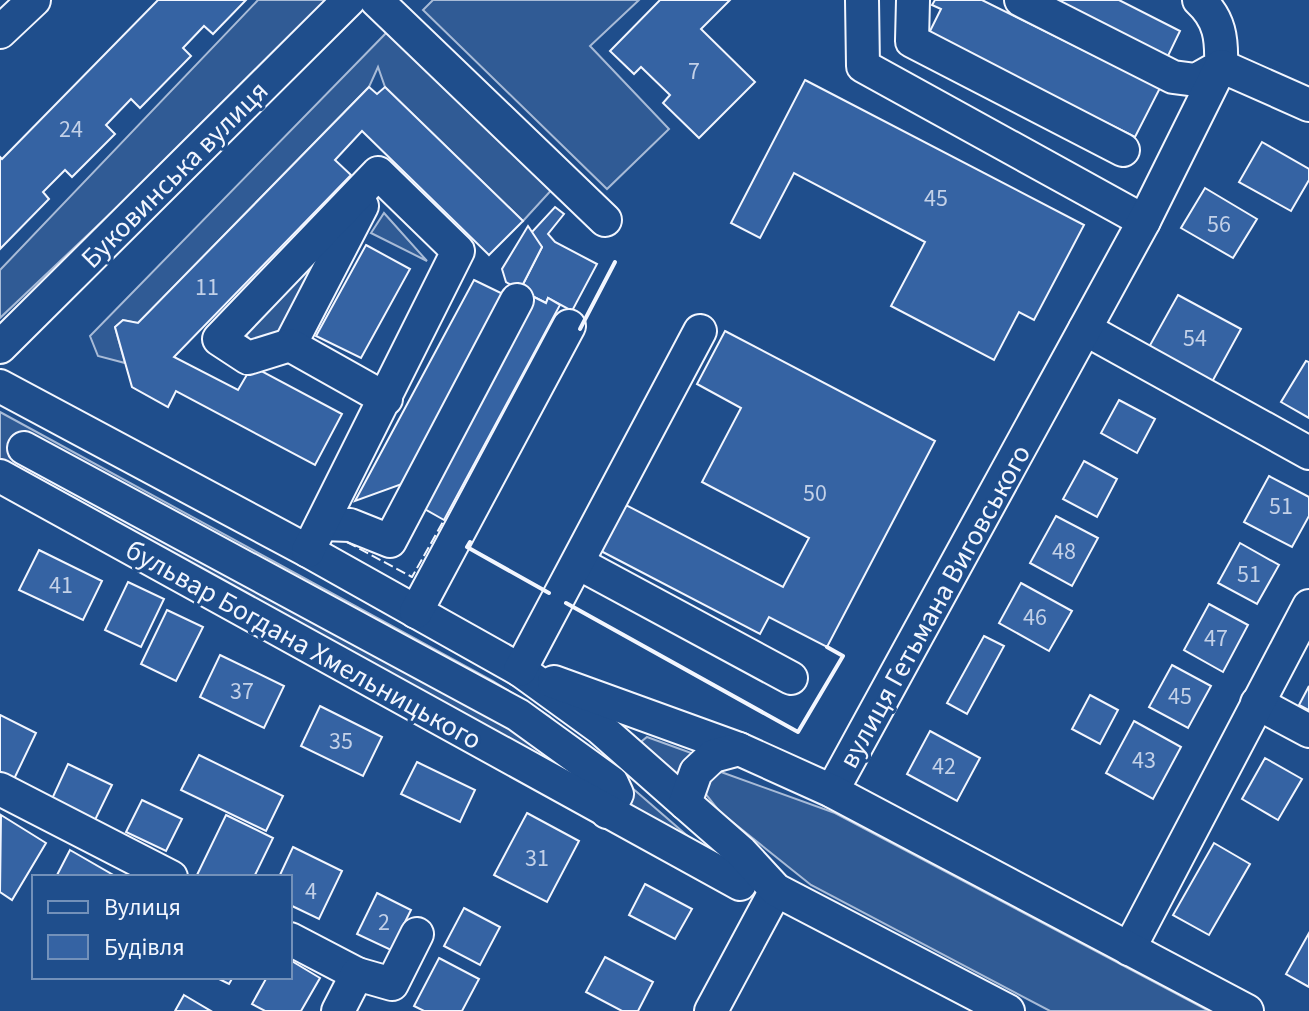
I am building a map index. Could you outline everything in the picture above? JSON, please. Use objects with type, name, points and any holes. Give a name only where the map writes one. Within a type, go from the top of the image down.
[{"type":"street","points":[[0,32],[34,0]]},
{"type":"street","name":"Буковинська вулиця","points":[[0,347],[349,0]]},
{"type":"street","points":[[376,0],[605,220]]},
{"type":"street","points":[[862,0],[863,66],[1144,221]]},
{"type":"street","points":[[913,0],[912,41],[1123,150]]},
{"type":"street","points":[[1021,0],[1173,77],[1196,80],[1221,66]]},
{"type":"street","points":[[1199,0],[1214,15],[1222,39],[1221,66]]},
{"type":"street","points":[[1221,66],[1309,105]]},
{"type":"street","name":"вулиця Гетьмана Виговського","points":[[520,670],[739,749],[832,791],[1144,221],[1221,66]]},
{"type":"street","points":[[378,173],[290,345],[248,358],[219,339],[378,173]]},
{"type":"street","points":[[315,538],[458,251],[378,173]]},
{"type":"street","points":[[315,538],[350,525],[390,541],[517,300]]},
{"type":"street","points":[[416,612],[569,326]]},
{"type":"street","points":[[1085,329],[1309,453]]},
{"type":"street","points":[[520,670],[700,331]]},
{"type":"street","points":[[290,345],[386,399]]},
{"type":"street","points":[[0,386],[315,538],[416,612],[520,670],[600,728],[741,852],[776,890],[1008,1011]]},
{"type":"street","points":[[24,448],[518,715],[612,783],[617,794],[607,812]]},
{"type":"street","name":"бульвар Богдана Хмельницького","points":[[0,476],[740,884]]},
{"type":"street","points":[[578,563],[791,678]]},
{"type":"street","points":[[1129,949],[1309,606]]},
{"type":"street","points":[[431,714],[470,642]]},
{"type":"street","points":[[1257,703],[1309,731]]},
{"type":"street","points":[[685,803],[696,772],[713,756],[739,749]]},
{"type":"street","points":[[0,789],[167,875]]},
{"type":"street","points":[[832,791],[1247,1011]]},
{"type":"street","points":[[711,1011],[776,890]]},
{"type":"street","points":[[292,940],[357,974],[392,984],[417,934]]},
{"type":"street","points":[[338,1011],[357,974]]},
{"type":"shaded area","points":[[258,0],[336,0],[0,318],[0,270]]},
{"type":"shaded area","points":[[433,0],[639,0],[590,46],[669,129],[607,189],[423,10]]},
{"type":"shaded area","points":[[391,28],[556,185],[523,221],[385,87],[378,67],[369,87],[138,323],[123,320],[115,327],[125,363],[98,356],[90,336]]},
{"type":"shaded area","points":[[384,213],[427,261],[371,233]]},
{"type":"shaded area","points":[[329,248],[277,335],[253,344],[245,333]]},
{"type":"shaded area","points":[[0,412],[493,681],[549,716],[735,877],[0,462]]},
{"type":"shaded area","points":[[647,737],[694,754],[679,777],[643,749],[642,741]]},
{"type":"shaded area","points":[[721,772],[835,813],[1209,1011],[1050,1011],[811,885],[720,812],[705,793],[712,776]]},
{"type":"building","points":[[158,0],[246,0],[213,34],[204,26],[183,48],[191,56],[140,108],[131,99],[106,125],[115,134],[72,177],[65,170],[43,192],[49,199],[0,249],[0,157],[2,159]]},
{"type":"building","points":[[660,0],[730,0],[701,29],[755,82],[699,138],[663,103],[670,95],[641,67],[634,74],[610,51]]},
{"type":"building","points":[[935,0],[982,0],[1160,88],[1135,137],[928,35],[941,9],[932,5]]},
{"type":"building","points":[[1052,0],[1119,0],[1180,31],[1167,58]]},
{"type":"building","points":[[805,80],[1084,225],[1034,320],[1019,312],[994,360],[891,306],[925,242],[794,173],[760,238],[731,223]]},
{"type":"building","points":[[369,87],[377,94],[385,87],[523,221],[489,255],[362,131],[335,160],[351,175],[174,357],[238,390],[252,366],[342,414],[315,465],[176,391],[168,407],[132,387],[115,327],[123,320],[138,323]]},
{"type":"building","points":[[1262,142],[1309,169],[1309,180],[1291,211],[1239,182]]},
{"type":"building","points":[[1205,188],[1257,219],[1233,258],[1181,228]]},
{"type":"building","points":[[555,207],[564,214],[548,234],[555,242],[597,264],[572,311],[548,298],[546,303],[520,290],[542,247],[531,233]]},
{"type":"building","points":[[528,226],[542,247],[520,290],[506,282],[502,269]]},
{"type":"building","points":[[366,245],[410,269],[361,358],[316,336]]},
{"type":"building","points":[[474,280],[505,295],[402,484],[355,501]]},
{"type":"building","points":[[1178,295],[1241,329],[1212,382],[1149,347]]},
{"type":"building","points":[[534,297],[546,303],[548,298],[560,305],[444,520],[421,507]]},
{"type":"building","points":[[725,331],[935,441],[827,647],[769,617],[760,634],[599,550],[624,504],[783,587],[809,538],[702,482],[741,408],[697,384]]},
{"type":"building","points":[[1306,361],[1309,362],[1309,418],[1281,402]]},
{"type":"building","points":[[1119,400],[1155,419],[1137,453],[1101,433]]},
{"type":"building","points":[[1084,461],[1117,479],[1097,517],[1063,499]]},
{"type":"building","points":[[1269,476],[1309,497],[1309,516],[1292,547],[1244,522]]},
{"type":"building","points":[[1056,516],[1098,538],[1072,586],[1030,563]]},
{"type":"building","points":[[1240,543],[1279,565],[1257,604],[1218,583]]},
{"type":"building","points":[[39,550],[102,581],[83,620],[19,590]]},
{"type":"building","points":[[128,582],[164,599],[141,647],[105,630]]},
{"type":"building","points":[[1021,583],[1072,611],[1049,651],[999,623]]},
{"type":"building","points":[[1209,604],[1248,625],[1223,672],[1184,650]]},
{"type":"building","points":[[167,610],[203,627],[176,681],[141,664]]},
{"type":"building","points":[[984,636],[1004,646],[967,714],[947,703]]},
{"type":"building","points":[[220,655],[284,686],[264,728],[200,697]]},
{"type":"building","points":[[1172,665],[1211,686],[1188,728],[1149,707]]},
{"type":"building","points":[[1309,686],[1309,710],[1299,705]]},
{"type":"building","points":[[1090,695],[1118,710],[1100,744],[1072,729]]},
{"type":"building","points":[[320,706],[382,737],[363,776],[301,746]]},
{"type":"building","points":[[0,715],[36,733],[13,781],[0,774]]},
{"type":"building","points":[[1134,721],[1181,747],[1153,799],[1106,773]]},
{"type":"building","points":[[930,731],[980,758],[957,801],[907,774]]},
{"type":"building","points":[[199,755],[283,796],[266,831],[181,790]]},
{"type":"building","points":[[1265,758],[1302,779],[1278,820],[1242,799]]},
{"type":"building","points":[[417,762],[475,790],[460,822],[401,794]]},
{"type":"building","points":[[68,764],[112,785],[94,822],[51,801]]},
{"type":"building","points":[[142,800],[182,819],[166,851],[126,832]]},
{"type":"building","points":[[527,813],[579,841],[547,902],[494,875]]},
{"type":"building","points":[[1,815],[46,843],[12,900],[0,892]]},
{"type":"building","points":[[226,815],[273,838],[255,875],[197,875]]},
{"type":"building","points":[[1214,843],[1250,864],[1209,935],[1173,915]]},
{"type":"building","points":[[293,847],[342,871],[319,919],[292,906],[292,875],[280,875]]},
{"type":"building","points":[[70,850],[113,875],[57,875]]},
{"type":"building","points":[[645,884],[692,909],[675,939],[629,915]]},
{"type":"building","points":[[377,893],[411,910],[391,950],[357,934]]},
{"type":"building","points":[[464,908],[500,927],[480,965],[444,946]]},
{"type":"building","points":[[1309,933],[1309,987],[1286,974]]},
{"type":"building","points":[[605,957],[653,982],[638,1011],[622,1011],[586,992]]},
{"type":"building","points":[[439,958],[479,979],[462,1011],[424,1011],[414,1006]]},
{"type":"building","points":[[292,961],[320,978],[301,1011],[265,1011],[252,1004],[266,979],[292,979]]},
{"type":"building","points":[[184,995],[211,1011],[175,1011]]},
{"type":"fence","points":[[347,542],[412,577],[444,520]]},
{"type":"wall","points":[[580,329],[615,262]]},
{"type":"wall","points":[[470,542],[467,547],[549,593]]},
{"type":"wall","points":[[566,603],[798,732],[843,656],[827,647]]}]
